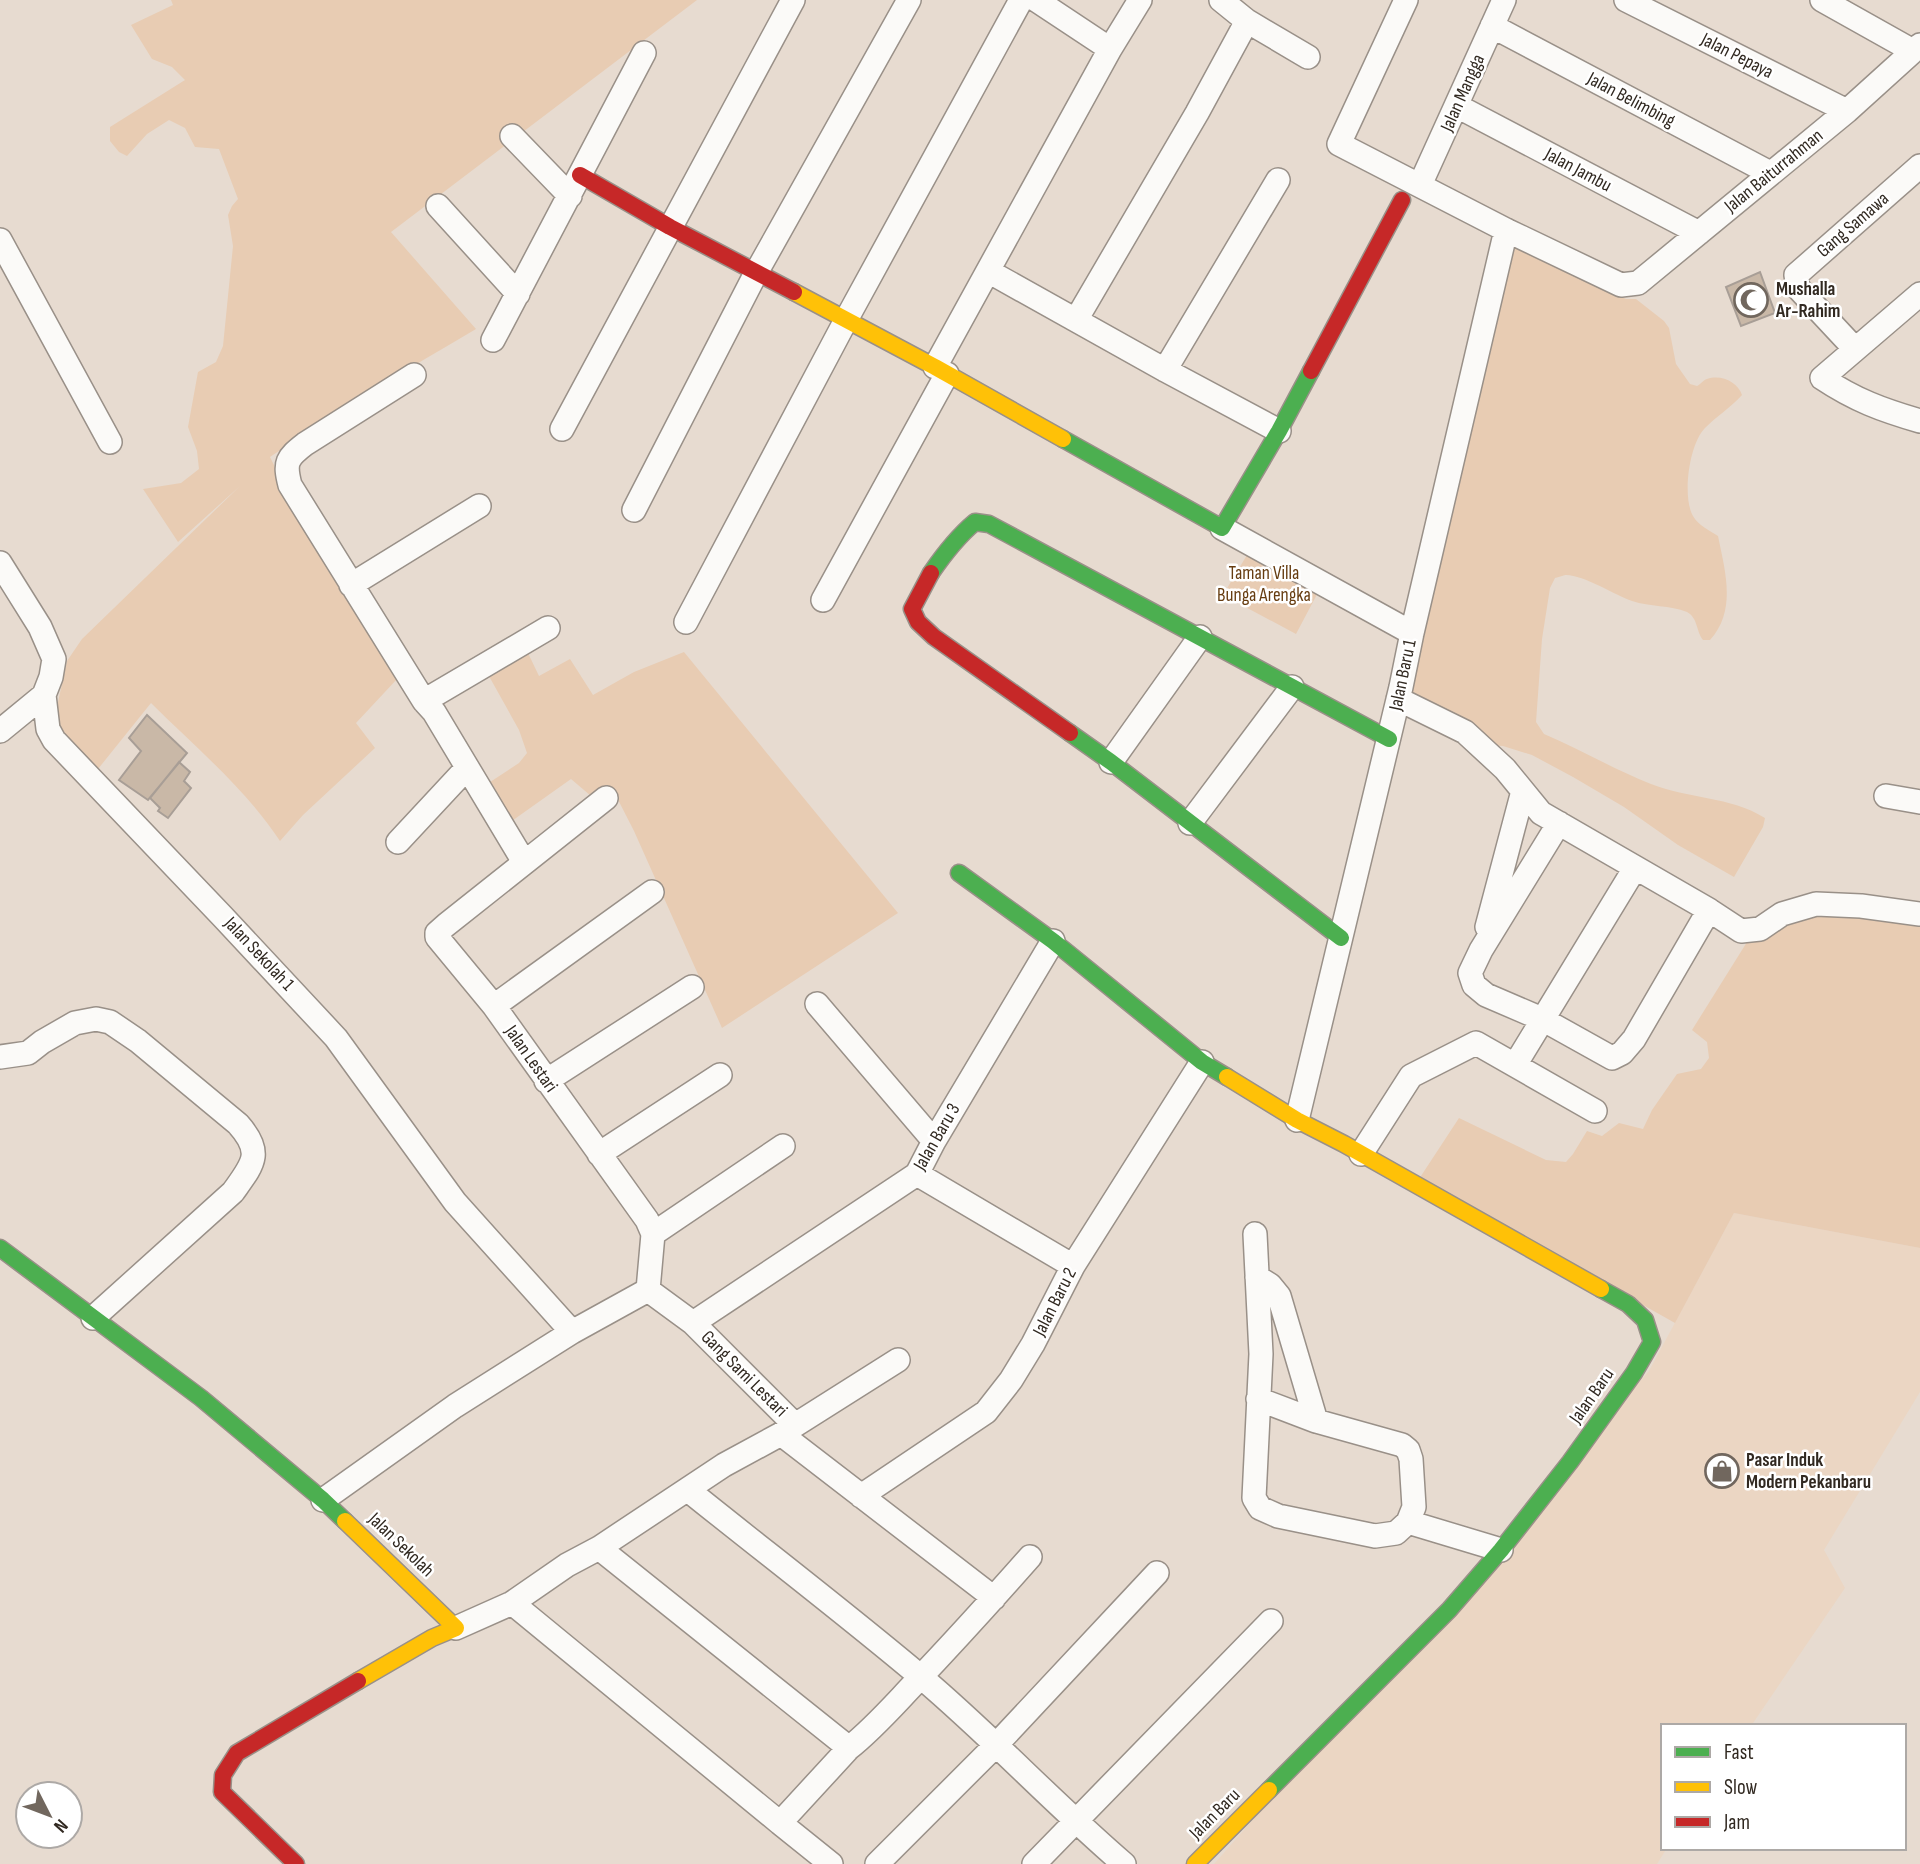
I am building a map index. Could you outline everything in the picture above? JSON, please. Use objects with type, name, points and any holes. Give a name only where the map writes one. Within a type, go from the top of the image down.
[{"type":"street","points":[[562,429],[793,0]]},
{"type":"street","points":[[634,510],[756,273],[909,0]]},
{"type":"street","points":[[686,622],[846,320],[1021,0]]},
{"type":"street","points":[[1036,0],[1110,49]]},
{"type":"street","points":[[823,600],[941,371],[988,271],[1110,49],[1140,0]]},
{"type":"street","points":[[1221,0],[1247,21],[1308,57]]},
{"type":"street","points":[[1406,0],[1339,144],[1411,193],[1506,230]]},
{"type":"street","name":"Jalan Mangga","points":[[1411,193],[1457,106],[1504,0]]},
{"type":"street","name":"Jalan Pepaya","points":[[1626,0],[1847,111]]},
{"type":"street","points":[[1822,0],[1846,6],[1917,48]]},
{"type":"street","points":[[1076,320],[1197,113],[1247,21]]},
{"type":"street","name":"Jalan Belimbing","points":[[1492,26],[1770,173]]},
{"type":"street","name":"Jalan Baiturrahman","points":[[1506,230],[1621,285],[1638,283],[1847,111],[1917,48]]},
{"type":"street","points":[[493,340],[644,53]]},
{"type":"street","name":"Jalan Jambu","points":[[1457,106],[1699,233]]},
{"type":"street","points":[[512,136],[570,196]]},
{"type":"street","name":"Gang Samawa","points":[[1856,349],[1798,288],[1796,275],[1920,166]]},
{"type":"street","points":[[580,175],[670,227],[941,371],[1412,633]]},
{"type":"street","points":[[1165,370],[1278,180]]},
{"type":"street","points":[[1222,528],[1411,193]]},
{"type":"street","points":[[438,206],[518,294]]},
{"type":"street","name":"Jalan Baru 1","points":[[1297,1120],[1389,739],[1506,230]]},
{"type":"street","points":[[0,240],[110,442]]},
{"type":"street","points":[[988,271],[1279,431]]},
{"type":"street","points":[[1920,294],[1822,378],[1843,392],[1877,408],[1920,421]]},
{"type":"street","points":[[414,375],[290,456],[286,469],[290,485],[424,701],[434,712],[524,862],[606,799]]},
{"type":"street","points":[[351,585],[479,506]]},
{"type":"street","points":[[1340,938],[1111,762],[934,637],[918,622],[912,609],[917,596],[952,543],[975,522],[989,524],[1389,739]]},
{"type":"street","name":"Jalan Sekolah 1","points":[[0,563],[40,627],[54,659],[44,695],[48,729],[54,740],[336,1038],[455,1202],[572,1332]]},
{"type":"street","points":[[424,701],[548,628]]},
{"type":"street","points":[[1111,762],[1200,637]]},
{"type":"street","points":[[1190,822],[1292,687]]},
{"type":"street","points":[[0,732],[44,695]]},
{"type":"street","points":[[1398,699],[1465,732],[1505,769],[1541,813],[1741,931],[1760,929],[1783,914],[1816,904],[1861,906],[1920,914]]},
{"type":"street","points":[[398,842],[466,769]]},
{"type":"street","points":[[1481,950],[1523,791]]},
{"type":"street","points":[[1886,796],[1920,802]]},
{"type":"street","points":[[1559,823],[1481,950],[1471,973],[1474,985],[1486,995],[1542,1020],[1612,1058],[1622,1053],[1634,1039],[1709,910]]},
{"type":"street","name":"Jalan Lestari","points":[[524,862],[437,933],[439,941],[494,1006],[648,1220],[653,1234]]},
{"type":"street","points":[[1514,1065],[1635,868]]},
{"type":"street","name":"Jalan Baru","points":[[959,873],[1054,941],[1202,1062],[1297,1120],[1628,1304],[1645,1320],[1652,1342],[1634,1373],[1570,1462],[1501,1550],[1449,1610],[1195,1864]]},
{"type":"street","points":[[494,1006],[652,892]]},
{"type":"street","name":"Jalan Baru 3","points":[[693,1323],[917,1174],[1054,941]]},
{"type":"street","points":[[546,1081],[692,987]]},
{"type":"street","points":[[817,1004],[934,1141]]},
{"type":"street","points":[[0,1057],[28,1053],[49,1037],[75,1023],[96,1019],[110,1022],[138,1041],[238,1124],[249,1136],[255,1152],[250,1169],[233,1192],[93,1318]]},
{"type":"street","points":[[1361,1154],[1411,1076],[1476,1042],[1595,1111]]},
{"type":"street","name":"Jalan Baru 2","points":[[861,1496],[986,1412],[1011,1380],[1033,1344],[1073,1266],[1202,1062]]},
{"type":"street","points":[[599,1154],[720,1075]]},
{"type":"street","points":[[323,1500],[455,1406],[572,1332],[648,1290],[653,1234],[783,1146]]},
{"type":"street","points":[[917,1174],[1073,1266]]},
{"type":"street","points":[[1255,1234],[1261,1354],[1258,1399],[1254,1497],[1260,1508],[1287,1519],[1375,1536],[1396,1533],[1408,1522],[1414,1507],[1411,1459],[1402,1445],[1316,1421],[1258,1399]]},
{"type":"street","name":"Jalan Sekolah","points":[[0,1248],[201,1398],[323,1500],[456,1628]]},
{"type":"street","points":[[1257,1278],[1270,1285],[1279,1296],[1316,1421]]},
{"type":"street","name":"Gang Sami Lestari","points":[[648,1290],[693,1323],[788,1429],[861,1496],[994,1598]]},
{"type":"street","points":[[296,1864],[222,1792],[223,1772],[237,1753],[432,1638],[512,1603],[724,1465],[788,1429],[898,1360]]},
{"type":"street","points":[[688,1490],[921,1677],[997,1744],[1074,1821],[1124,1864]]},
{"type":"street","points":[[1408,1522],[1501,1550]]},
{"type":"street","points":[[599,1548],[849,1748]]},
{"type":"street","points":[[780,1823],[849,1748],[921,1677],[1030,1557]]},
{"type":"street","points":[[877,1864],[997,1744],[1157,1573]]},
{"type":"street","points":[[512,1603],[831,1864]]},
{"type":"street","points":[[1034,1864],[1271,1621]]},
{"type":"shaded area","name":"Pasar Induk Modern Pekanbaru","points":[[1734,1213],[1920,1248],[1920,1392],[1824,1550],[1845,1588],[1752,1724],[1661,1724],[1661,1850],[1666,1850],[1657,1864],[1214,1864],[1649,1371]]},
{"type":"green space","points":[[171,0],[697,0],[391,232],[476,329],[346,407],[270,457],[308,534],[398,678],[356,723],[375,748],[303,815],[280,841],[236,786],[151,703],[98,769],[58,734],[55,716],[67,661],[82,639],[240,486],[178,542],[143,489],[181,483],[199,469],[197,451],[188,427],[198,372],[216,362],[223,346],[233,246],[228,215],[238,199],[219,149],[195,147],[185,128],[169,120],[147,134],[127,156],[119,152],[110,141],[110,127],[185,80],[172,67],[152,59],[131,25],[173,5]]},
{"type":"green space","points":[[1510,242],[1626,299],[1636,299],[1669,328],[1676,364],[1690,384],[1697,386],[1707,379],[1723,378],[1737,386],[1742,395],[1699,436],[1689,471],[1688,496],[1693,516],[1704,528],[1718,536],[1726,576],[1724,616],[1718,628],[1710,640],[1703,640],[1693,618],[1687,612],[1632,601],[1572,576],[1555,578],[1550,588],[1542,639],[1536,722],[1544,734],[1638,778],[1665,789],[1738,806],[1765,818],[1763,827],[1734,877],[1678,845],[1624,807],[1573,777],[1532,755],[1503,746],[1488,745],[1406,696]]},
{"type":"green space","name":"Taman Villa Bunga Arengka","points":[[1253,545],[1323,583],[1296,634],[1223,595]]},
{"type":"green space","points":[[527,651],[539,676],[570,659],[593,695],[634,672],[684,652],[898,913],[722,1028],[634,831],[611,786],[591,796],[571,779],[509,823],[484,786],[519,763],[527,753],[519,730],[485,669]]},
{"type":"green space","points":[[1813,910],[1920,922],[1920,1248],[1734,1213],[1675,1323],[1419,1179],[1459,1118],[1546,1160],[1566,1162],[1587,1131],[1602,1136],[1619,1123],[1643,1129],[1652,1110],[1677,1074],[1701,1069],[1709,1058],[1707,1042],[1692,1030],[1747,942],[1785,919]]},
{"type":"building","name":"Mushalla Ar-Rahim","points":[[1760,272],[1775,313],[1741,326],[1726,287]]},
{"type":"building","points":[[147,715],[187,753],[148,800],[119,780],[141,751],[129,738]]},
{"type":"building","points":[[179,762],[190,772],[184,781],[191,788],[168,818],[158,811],[160,808],[150,798]]},
{"type":"traffic: fast","points":[[1063,439],[1222,528],[1311,371]]},
{"type":"traffic: fast","points":[[931,573],[951,546],[975,522],[989,524],[1389,739]]},
{"type":"traffic: fast","points":[[1070,733],[1341,938]]},
{"type":"traffic: fast","points":[[959,873],[1053,941],[1202,1062],[1227,1077]]},
{"type":"traffic: fast","points":[[0,1248],[201,1398],[345,1521]]},
{"type":"traffic: fast","points":[[1269,1790],[1449,1610],[1501,1550],[1570,1462],[1634,1373],[1652,1342],[1645,1320],[1628,1304],[1601,1289]]},
{"type":"traffic: slow","points":[[794,292],[1063,439]]},
{"type":"traffic: slow","points":[[1227,1077],[1297,1120],[1601,1289]]},
{"type":"traffic: slow","points":[[345,1521],[456,1628],[432,1638],[358,1681]]},
{"type":"traffic: slow","points":[[1195,1864],[1269,1790]]},
{"type":"traffic: jam","points":[[580,175],[670,227],[794,292]]},
{"type":"traffic: jam","points":[[1311,371],[1402,200]]},
{"type":"traffic: jam","points":[[931,573],[912,609],[918,622],[934,637],[1070,733]]},
{"type":"traffic: jam","points":[[296,1864],[222,1792],[223,1775],[237,1753],[358,1681]]},
{"type":"place","name":"Mushalla Ar-Rahim","points":[[1751,300]]},
{"type":"place","name":"Pasar Induk Modern Pekanbaru","points":[[1722,1471]]}]
